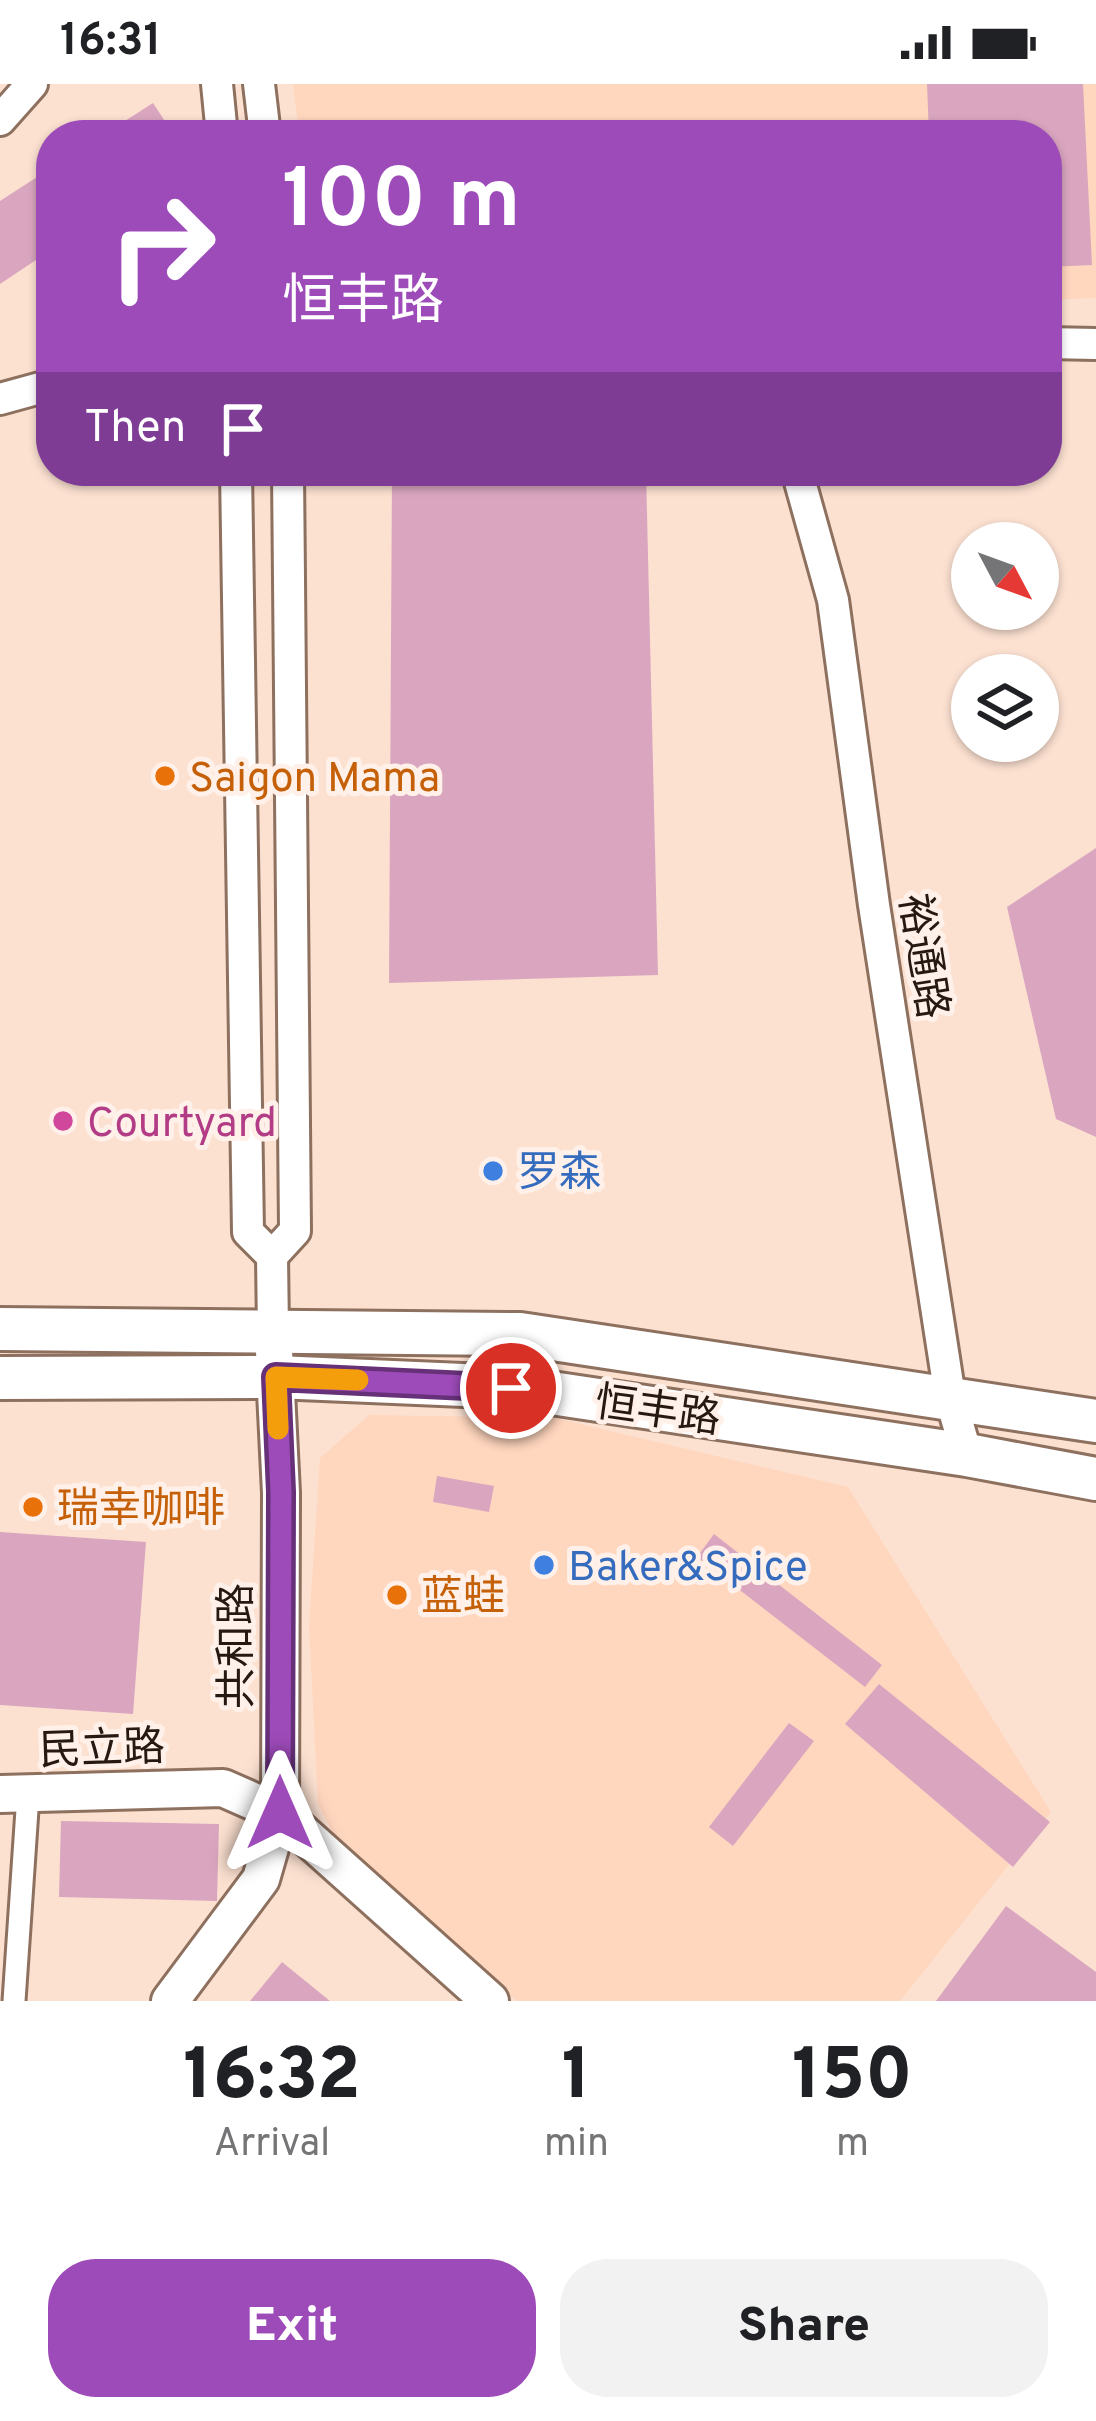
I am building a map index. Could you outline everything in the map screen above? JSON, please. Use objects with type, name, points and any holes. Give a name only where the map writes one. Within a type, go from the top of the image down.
[{"type":"main road","name":"恒丰路","points":[[0,1329],[520,1334],[1096,1421]]},
{"type":"main road","name":"恒丰路","points":[[0,1378],[276,1377],[511,1388],[968,1455],[1096,1479]]},
{"type":"street","points":[[0,120],[32,84]]},
{"type":"street","points":[[217,84],[221,120]]},
{"type":"street","points":[[260,84],[264,120]]},
{"type":"street","points":[[1062,343],[1096,344]]},
{"type":"street","points":[[0,399],[36,389]]},
{"type":"street","points":[[236,486],[248,1232],[272,1256],[273,1331]]},
{"type":"street","points":[[272,1256],[296,1231],[288,486]]},
{"type":"street","name":"裕通路","points":[[801,486],[833,600],[874,905],[950,1396],[968,1455]]},
{"type":"street","name":"共和路","points":[[170,2001],[261,1879],[280,1813],[281,1492],[273,1331]]},
{"type":"street","name":"民立路","points":[[14,1795],[223,1788],[280,1813],[490,2001]]},
{"type":"street","points":[[14,1795],[14,2001]]},
{"type":"shaded area","points":[[293,84],[1096,84],[1096,298],[1062,299],[1062,120],[297,120]]},
{"type":"shaded area","points":[[369,1415],[555,1418],[848,1487],[1051,1812],[900,2001],[517,2001],[336,1839],[318,1804],[309,1625],[320,1458]]},
{"type":"building","points":[[927,84],[1083,84],[1092,265],[1062,266],[1062,120],[928,120]]},
{"type":"building","points":[[153,103],[164,120],[126,120]]},
{"type":"building","points":[[36,178],[36,260],[0,284],[0,201]]},
{"type":"building","points":[[392,486],[646,486],[658,975],[389,983]]},
{"type":"building","points":[[1096,848],[1096,1137],[1056,1119],[1007,907]]},
{"type":"building","points":[[437,1476],[494,1486],[489,1512],[433,1502]]},
{"type":"building","points":[[0,1532],[146,1542],[133,1714],[0,1705]]},
{"type":"building","points":[[714,1534],[882,1665],[865,1687],[697,1557]]},
{"type":"building","points":[[879,1684],[1050,1822],[1013,1867],[845,1724]]},
{"type":"building","points":[[789,1723],[814,1741],[733,1846],[709,1827]]},
{"type":"building","points":[[61,1821],[219,1824],[217,1901],[59,1897]]},
{"type":"building","points":[[1006,1906],[1096,1972],[1096,2001],[936,2001]]},
{"type":"building","points":[[282,1962],[330,2001],[250,2001]]},
{"type":"slow traffic","points":[[278,1429],[276,1377],[358,1380]]},
{"type":"place","name":"Saigon Mama","points":[[165,776]]},
{"type":"place","name":"Courtyard","points":[[63,1121]]},
{"type":"place","name":"罗森","points":[[493,1171]]},
{"type":"place","name":"瑞幸咖啡","points":[[33,1507]]},
{"type":"place","name":"Baker&Spice","points":[[544,1565]]},
{"type":"place","name":"蓝蛙","points":[[397,1595]]},
{"type":"route","points":[[280,1813],[281,1492],[276,1377],[511,1388]]}]
